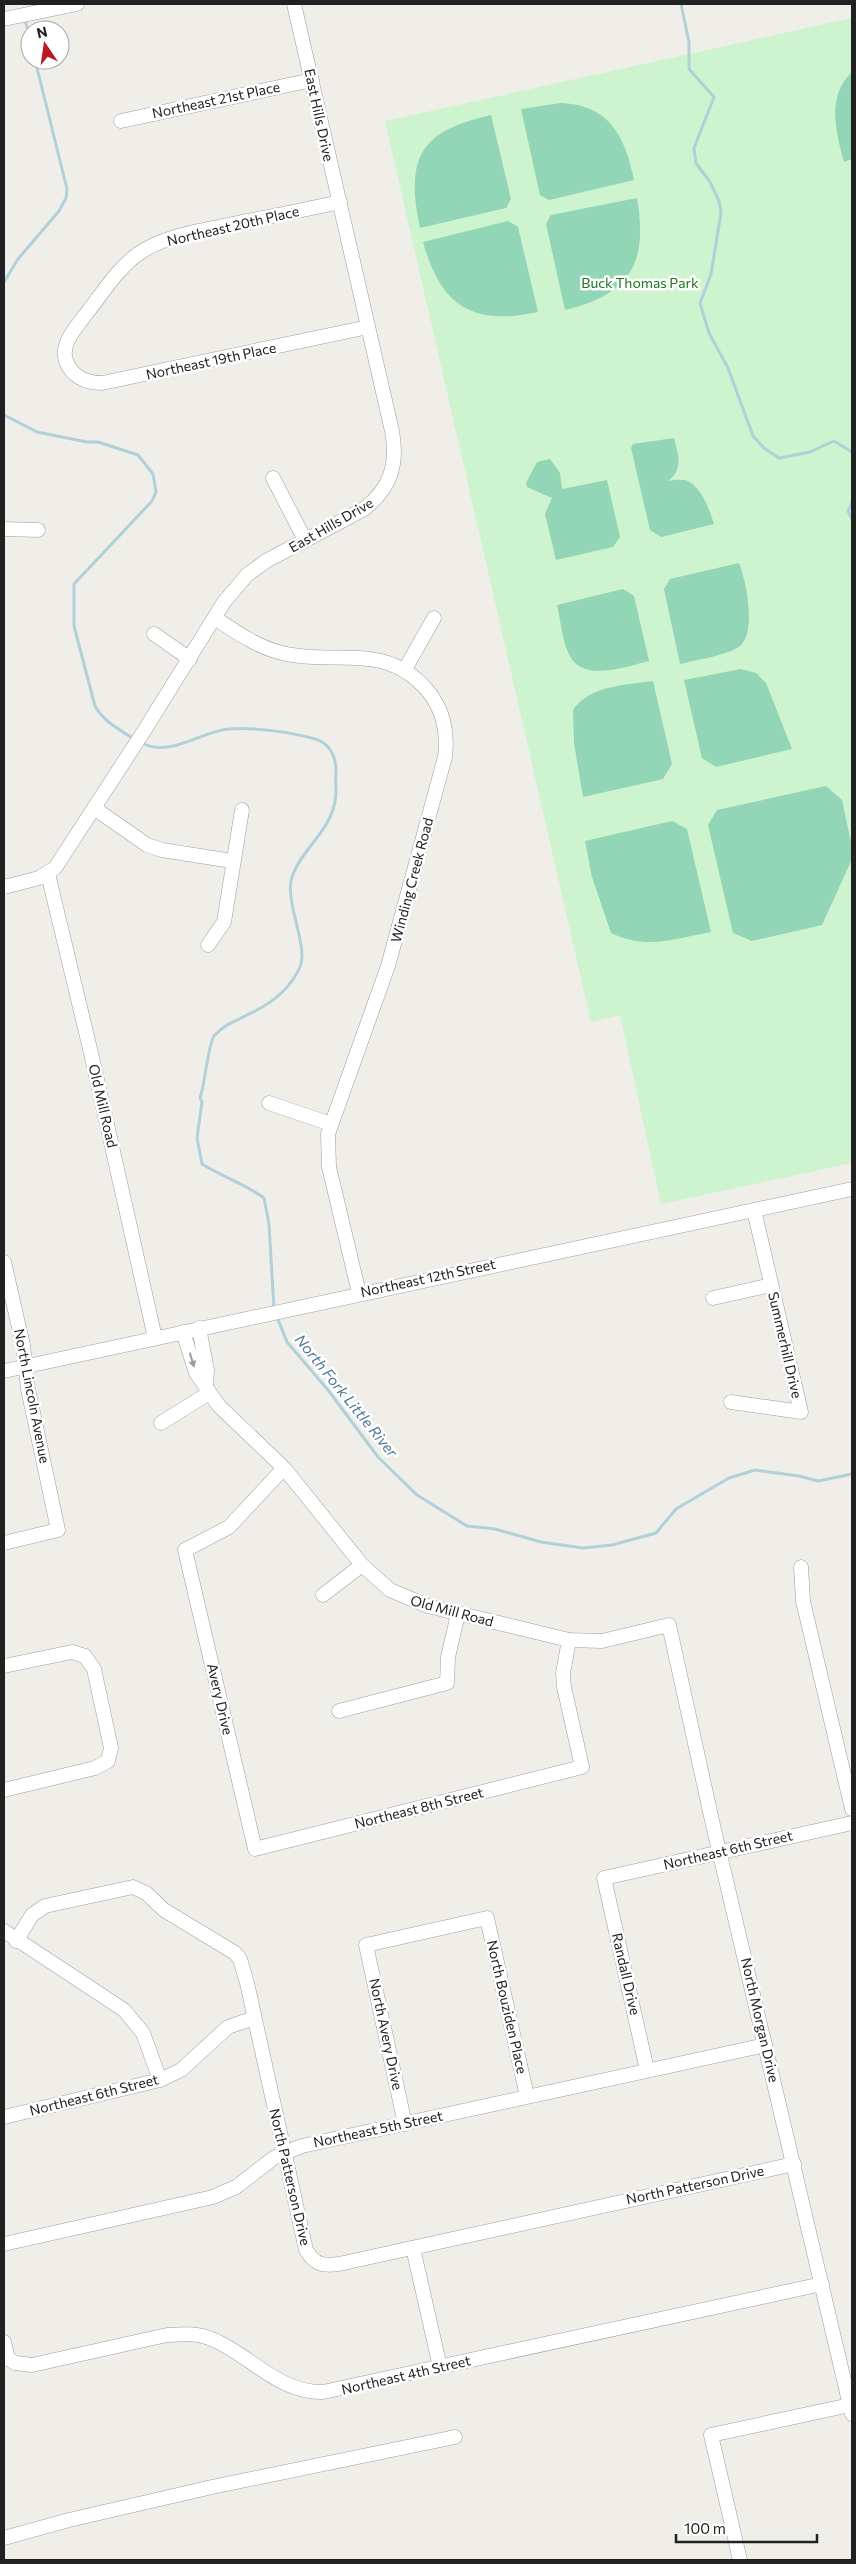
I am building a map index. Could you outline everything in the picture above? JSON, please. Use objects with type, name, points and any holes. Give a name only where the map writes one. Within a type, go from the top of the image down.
[{"type":"street","points":[[6,19],[77,4]]},
{"type":"street","name":"East Hills Drive","points":[[48,874],[60,861],[233,591],[251,572],[266,561],[364,509],[376,499],[392,475],[395,448],[294,4]]},
{"type":"street","name":"Northeast 21st Place","points":[[122,121],[312,80]]},
{"type":"street","name":"Northeast 20th Place","points":[[65,357],[66,346],[74,331],[117,275],[140,253],[168,239],[193,232],[340,202]]},
{"type":"street","name":"Northeast 19th Place","points":[[65,357],[77,376],[94,383],[102,383],[368,327]]},
{"type":"street","points":[[273,478],[305,540]]},
{"type":"street","points":[[4,529],[38,530]]},
{"type":"street","name":"Winding Creek Road","points":[[215,618],[255,643],[284,654],[372,660],[395,664],[404,669],[430,693],[442,714],[446,734],[445,757],[388,966],[331,1124],[327,1143],[329,1167],[359,1293]]},
{"type":"street","points":[[404,669],[434,618]]},
{"type":"street","points":[[154,634],[190,659]]},
{"type":"street","points":[[94,808],[147,844],[162,850],[232,861]]},
{"type":"street","points":[[208,945],[224,922],[232,861],[242,810]]},
{"type":"street","points":[[4,886],[48,874]]},
{"type":"street","name":"Old Mill Road","points":[[48,874],[91,1053],[155,1338]]},
{"type":"street","points":[[269,1103],[331,1124]]},
{"type":"street","name":"Northeast 12th Street","points":[[4,1371],[359,1293],[852,1189]]},
{"type":"street","name":"Summerhill Drive","points":[[731,1402],[800,1412],[754,1210]]},
{"type":"street","name":"North Lincoln Avenue","points":[[4,1262],[23,1346],[58,1530],[4,1543]]},
{"type":"street","points":[[713,1298],[771,1285]]},
{"type":"street","points":[[161,1423],[208,1390],[207,1370],[199,1328]]},
{"type":"street","name":"Old Mill Road","points":[[183,1332],[196,1373],[231,1419],[284,1468],[362,1565],[390,1590],[405,1598],[458,1614],[569,1640],[602,1641],[669,1625]]},
{"type":"street","name":"Avery Drive","points":[[256,1849],[185,1550],[229,1527],[284,1468]]},
{"type":"street","points":[[324,1595],[362,1565]]},
{"type":"street","points":[[801,1567],[803,1601],[852,1809]]},
{"type":"street","points":[[339,1712],[447,1683],[448,1657],[458,1614]]},
{"type":"street","name":"North Morgan Drive","points":[[669,1625],[709,1806],[851,2409]]},
{"type":"street","name":"Northeast 8th Street","points":[[256,1849],[582,1767],[564,1687],[563,1673],[569,1640]]},
{"type":"street","points":[[4,1666],[78,1652],[88,1659],[94,1669],[111,1748],[108,1760],[95,1768],[4,1790]]},
{"type":"street","name":"Northeast 6th Street","points":[[604,1878],[852,1823]]},
{"type":"street","name":"Randall Drive","points":[[604,1878],[648,2070]]},
{"type":"street","name":"North Patterson Drive","points":[[16,1941],[32,1915],[45,1906],[133,1887],[146,1893],[164,1910],[235,1953],[242,1966],[306,2250],[315,2262],[321,2265],[339,2264],[794,2164]]},
{"type":"street","name":"North Avery Drive","points":[[405,2124],[366,1945],[487,1918]]},
{"type":"street","name":"North Bouziden Place","points":[[487,1918],[527,2096]]},
{"type":"street","points":[[4,1931],[16,1941],[118,2005],[129,2014],[143,2033],[160,2080]]},
{"type":"street","name":"Northeast 6th Street","points":[[4,2117],[160,2080],[181,2070],[228,2027],[254,2018]]},
{"type":"street","name":"Northeast 5th Street","points":[[4,2244],[213,2197],[236,2188],[266,2163],[302,2146],[765,2044]]},
{"type":"street","points":[[413,2248],[440,2367]]},
{"type":"street","name":"Northeast 4th Street","points":[[6,2357],[15,2363],[32,2365],[168,2335],[190,2334],[211,2339],[285,2384],[302,2391],[334,2391],[822,2284]]},
{"type":"street","points":[[4,2342],[6,2357]]},
{"type":"street","points":[[740,2560],[711,2435],[851,2409]]},
{"type":"street","points":[[4,2538],[69,2520],[212,2487],[402,2446],[455,2437]]},
{"type":"green space","name":"Buck Thomas Park","points":[[852,18],[852,1163],[661,1204],[620,1015],[591,1022],[385,121]]},
{"type":"green space","points":[[852,72],[852,159],[844,162],[836,127],[836,103],[844,82]]},
{"type":"green space","points":[[561,103],[578,105],[592,110],[612,126],[626,150],[634,180],[549,200],[540,195],[521,109]]},
{"type":"green space","points":[[491,115],[511,199],[506,208],[420,228],[415,183],[417,165],[423,151],[433,139],[448,129]]},
{"type":"green space","points":[[637,198],[640,241],[630,272],[620,285],[606,295],[565,310],[546,224],[551,215]]},
{"type":"green space","points":[[508,221],[518,227],[538,312],[515,316],[495,316],[478,313],[463,307],[450,296],[439,282],[430,264],[423,242]]},
{"type":"green space","points":[[674,438],[678,455],[678,466],[668,481],[683,480],[693,484],[705,500],[714,524],[661,537],[650,530],[631,448],[633,444]]},
{"type":"green space","points":[[550,459],[560,473],[562,489],[607,480],[620,537],[613,547],[556,560],[545,514],[552,498],[527,487],[526,483],[537,462]]},
{"type":"green space","points":[[739,563],[747,593],[749,618],[745,639],[740,646],[728,652],[680,664],[664,589],[670,579]]},
{"type":"green space","points":[[623,589],[634,596],[649,661],[619,669],[597,671],[578,665],[568,652],[557,605]]},
{"type":"green space","points":[[741,669],[756,673],[766,683],[792,749],[716,767],[702,758],[684,680]]},
{"type":"green space","points":[[653,681],[672,764],[663,779],[583,797],[574,743],[573,710],[589,695],[599,691],[620,685]]},
{"type":"green space","points":[[826,786],[842,800],[852,847],[852,859],[822,925],[752,941],[733,933],[708,825],[717,810]]},
{"type":"green space","points":[[672,821],[687,829],[711,932],[660,942],[636,941],[611,933],[592,877],[585,841]]},
{"type":"waterway","points":[[681,4],[689,42],[689,69],[714,97],[694,148],[696,163],[710,182],[719,201],[721,213],[711,274],[700,303],[709,333],[728,368],[753,436],[764,448],[779,458],[810,452],[834,441],[852,452]]},
{"type":"waterway","name":"North Fork Little River","points":[[4,282],[18,259],[59,211],[66,198],[67,189],[37,70]]},
{"type":"waterway","name":"North Fork Little River","points":[[4,415],[37,432],[87,442],[98,442],[138,455],[153,474],[156,492],[152,501],[74,584],[74,626],[95,706],[107,721],[134,739]]},
{"type":"waterway","points":[[852,503],[848,511],[852,519]]},
{"type":"waterway","name":"North Fork Little River","points":[[142,743],[153,747],[174,746],[218,731],[261,729],[295,734],[320,741],[328,747],[335,761],[336,794],[332,811],[322,831],[296,867],[290,887],[301,948],[302,958],[300,967],[292,981],[276,998],[228,1024],[214,1036],[200,1098],[202,1102],[197,1138],[202,1164],[264,1198],[269,1224],[274,1309]]},
{"type":"waterway","name":"North Fork Little River","points":[[277,1317],[287,1342],[328,1390],[378,1457],[417,1495],[467,1526],[495,1529],[541,1542],[583,1548],[612,1545],[656,1533],[676,1509],[729,1478],[755,1470],[799,1476],[818,1481],[852,1474]]}]
